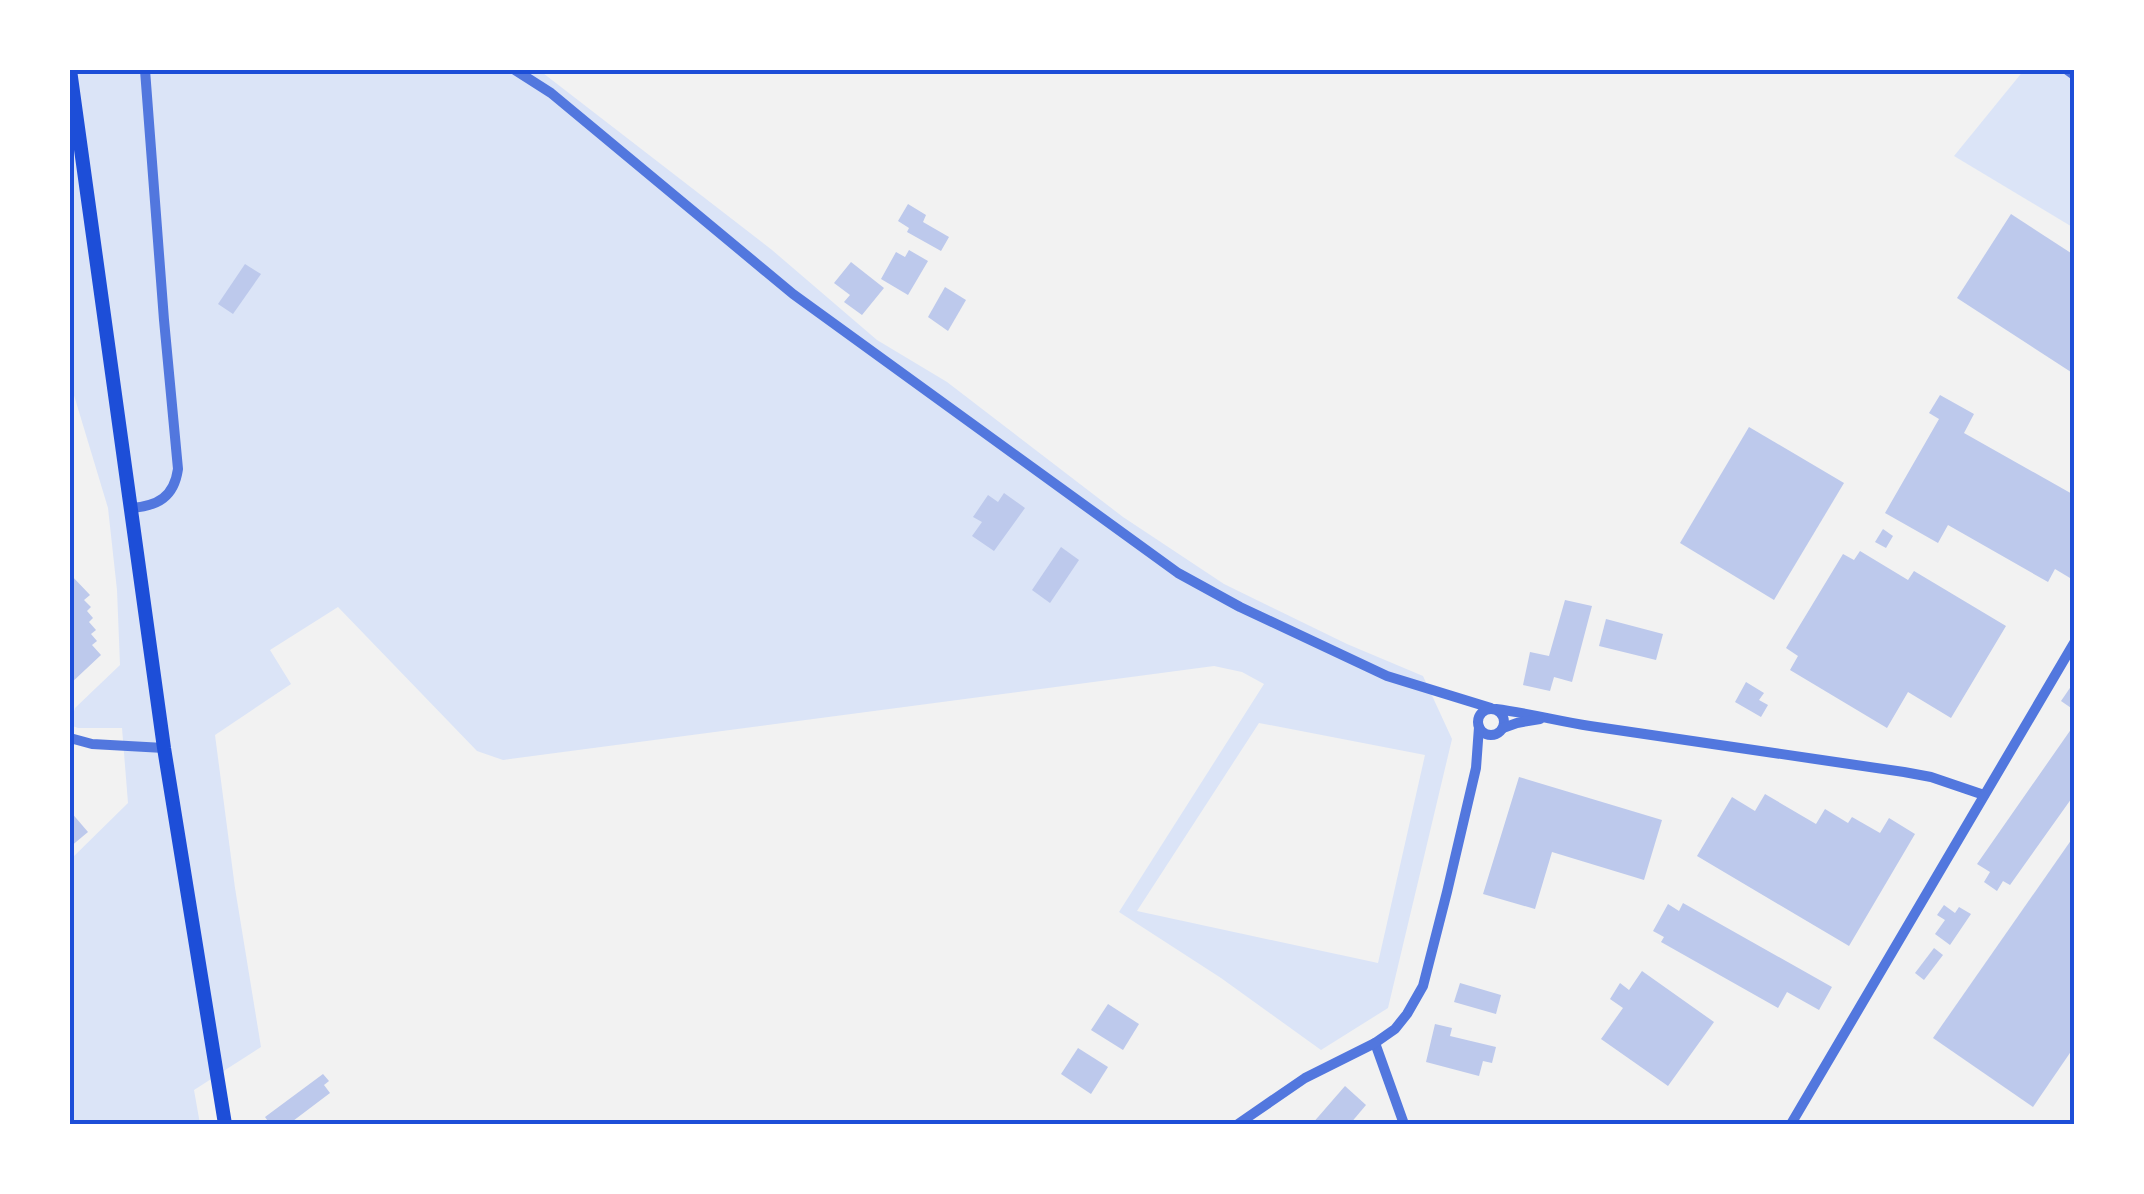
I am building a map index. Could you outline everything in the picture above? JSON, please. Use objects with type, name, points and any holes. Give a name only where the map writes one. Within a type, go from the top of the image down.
[{"type":"main road","points":[[70,70],[164,748],[225,1124]]},
{"type":"street","points":[[131,508],[146,507],[169,493],[176,483],[178,469],[145,70]]},
{"type":"street","points":[[515,70],[551,93],[793,294],[1178,573],[1240,607],[1369,668],[1494,709],[1904,772],[1984,795]]},
{"type":"street","points":[[1791,1124],[2074,643]]},
{"type":"street","points":[[1451,697],[1484,734],[1546,718]]},
{"type":"street","points":[[1238,1124],[1305,1078],[1374,1043],[1408,1014],[1423,986],[1476,768],[1478,725],[1483,711],[1494,709],[1503,715],[1498,732],[1476,768]]},
{"type":"street","points":[[70,738],[92,744],[164,748]]},
{"type":"street","points":[[1374,1043],[1404,1124]]},
{"type":"lane","points":[[2063,70],[2074,78]]},
{"type":"shaded area","points":[[70,70],[539,70],[772,250],[877,340],[947,382],[1123,517],[1224,584],[1423,676],[1452,739],[1388,1008],[1321,1050],[1221,978],[1119,912],[1264,684],[1242,672],[1214,666],[503,760],[477,751],[338,607],[270,650],[291,684],[215,735],[261,1047],[194,1090],[200,1124],[70,1124],[70,860],[128,803],[122,728],[70,725],[75,708],[120,665],[108,508],[70,382]],"holes":[[[1259,723],[1425,755],[1378,963],[1137,911]]]},
{"type":"shaded area","points":[[2024,70],[2074,70],[2074,228],[1954,156]]},
{"type":"building","points":[[908,204],[926,215],[923,222],[949,237],[941,251],[907,232],[909,228],[898,221]]},
{"type":"building","points":[[2011,214],[2074,255],[2074,374],[1957,298]]},
{"type":"building","points":[[909,250],[928,261],[908,295],[881,279],[896,252],[905,257]]},
{"type":"building","points":[[851,262],[884,288],[862,315],[844,302],[850,295],[834,283]]},
{"type":"building","points":[[245,264],[261,274],[233,314],[218,304]]},
{"type":"building","points":[[945,287],[966,300],[948,331],[928,317]]},
{"type":"building","points":[[1940,395],[1974,414],[1964,433],[2074,495],[2074,571],[2070,578],[2055,569],[2048,582],[1948,525],[1938,543],[1885,513],[1939,419],[1929,413]]},
{"type":"building","points":[[1749,427],[1844,483],[1774,600],[1680,543]]},
{"type":"building","points":[[1004,493],[1025,508],[994,551],[972,536],[982,522],[973,517],[988,495],[998,502]]},
{"type":"building","points":[[1883,529],[1893,536],[1886,548],[1875,542]]},
{"type":"building","points":[[1061,547],[1079,560],[1050,603],[1032,590]]},
{"type":"building","points":[[1860,551],[1908,580],[1914,571],[2006,626],[1951,718],[1908,692],[1887,728],[1790,670],[1798,656],[1786,648],[1843,554],[1854,560]]},
{"type":"building","points":[[70,574],[90,595],[84,600],[91,607],[87,611],[93,618],[89,622],[96,630],[91,634],[97,641],[92,645],[101,655],[70,684]]},
{"type":"building","points":[[1565,600],[1592,606],[1572,682],[1554,677],[1550,691],[1523,685],[1530,652],[1549,656]]},
{"type":"building","points":[[1606,619],[1663,634],[1656,660],[1599,646]]},
{"type":"building","points":[[1746,682],[1764,693],[1759,700],[1768,705],[1761,717],[1735,702]]},
{"type":"building","points":[[2074,682],[2074,710],[2061,701]]},
{"type":"building","points":[[2074,725],[2074,795],[2010,885],[2003,881],[1997,891],[1984,882],[1990,872],[1977,864]]},
{"type":"building","points":[[1519,777],[1662,820],[1644,880],[1552,852],[1535,909],[1483,894]]},
{"type":"building","points":[[1765,794],[1816,824],[1825,809],[1848,823],[1852,817],[1880,833],[1889,818],[1915,834],[1849,946],[1697,856],[1732,797],[1755,811]]},
{"type":"building","points":[[70,811],[88,832],[70,847]]},
{"type":"building","points":[[2074,836],[2074,1047],[2033,1107],[1933,1038]]},
{"type":"building","points":[[1683,903],[1832,987],[1819,1010],[1787,992],[1778,1008],[1661,942],[1664,937],[1653,931],[1668,904],[1679,911]]},
{"type":"building","points":[[1944,905],[1955,913],[1959,907],[1971,914],[1950,945],[1935,934],[1945,920],[1937,915]]},
{"type":"building","points":[[1934,948],[1943,955],[1924,980],[1915,973]]},
{"type":"building","points":[[1642,971],[1714,1022],[1668,1086],[1601,1039],[1623,1008],[1610,999],[1620,983],[1629,990]]},
{"type":"building","points":[[1460,983],[1501,995],[1496,1014],[1454,1002]]},
{"type":"building","points":[[1108,1004],[1139,1024],[1123,1050],[1091,1030]]},
{"type":"building","points":[[1435,1024],[1452,1028],[1450,1036],[1496,1047],[1492,1063],[1483,1061],[1479,1076],[1426,1062]]},
{"type":"building","points":[[1078,1048],[1108,1067],[1091,1094],[1061,1074]]},
{"type":"building","points":[[323,1074],[329,1081],[324,1085],[330,1093],[289,1124],[270,1124],[265,1117]]},
{"type":"building","points":[[1345,1086],[1366,1105],[1350,1124],[1312,1124]]}]
